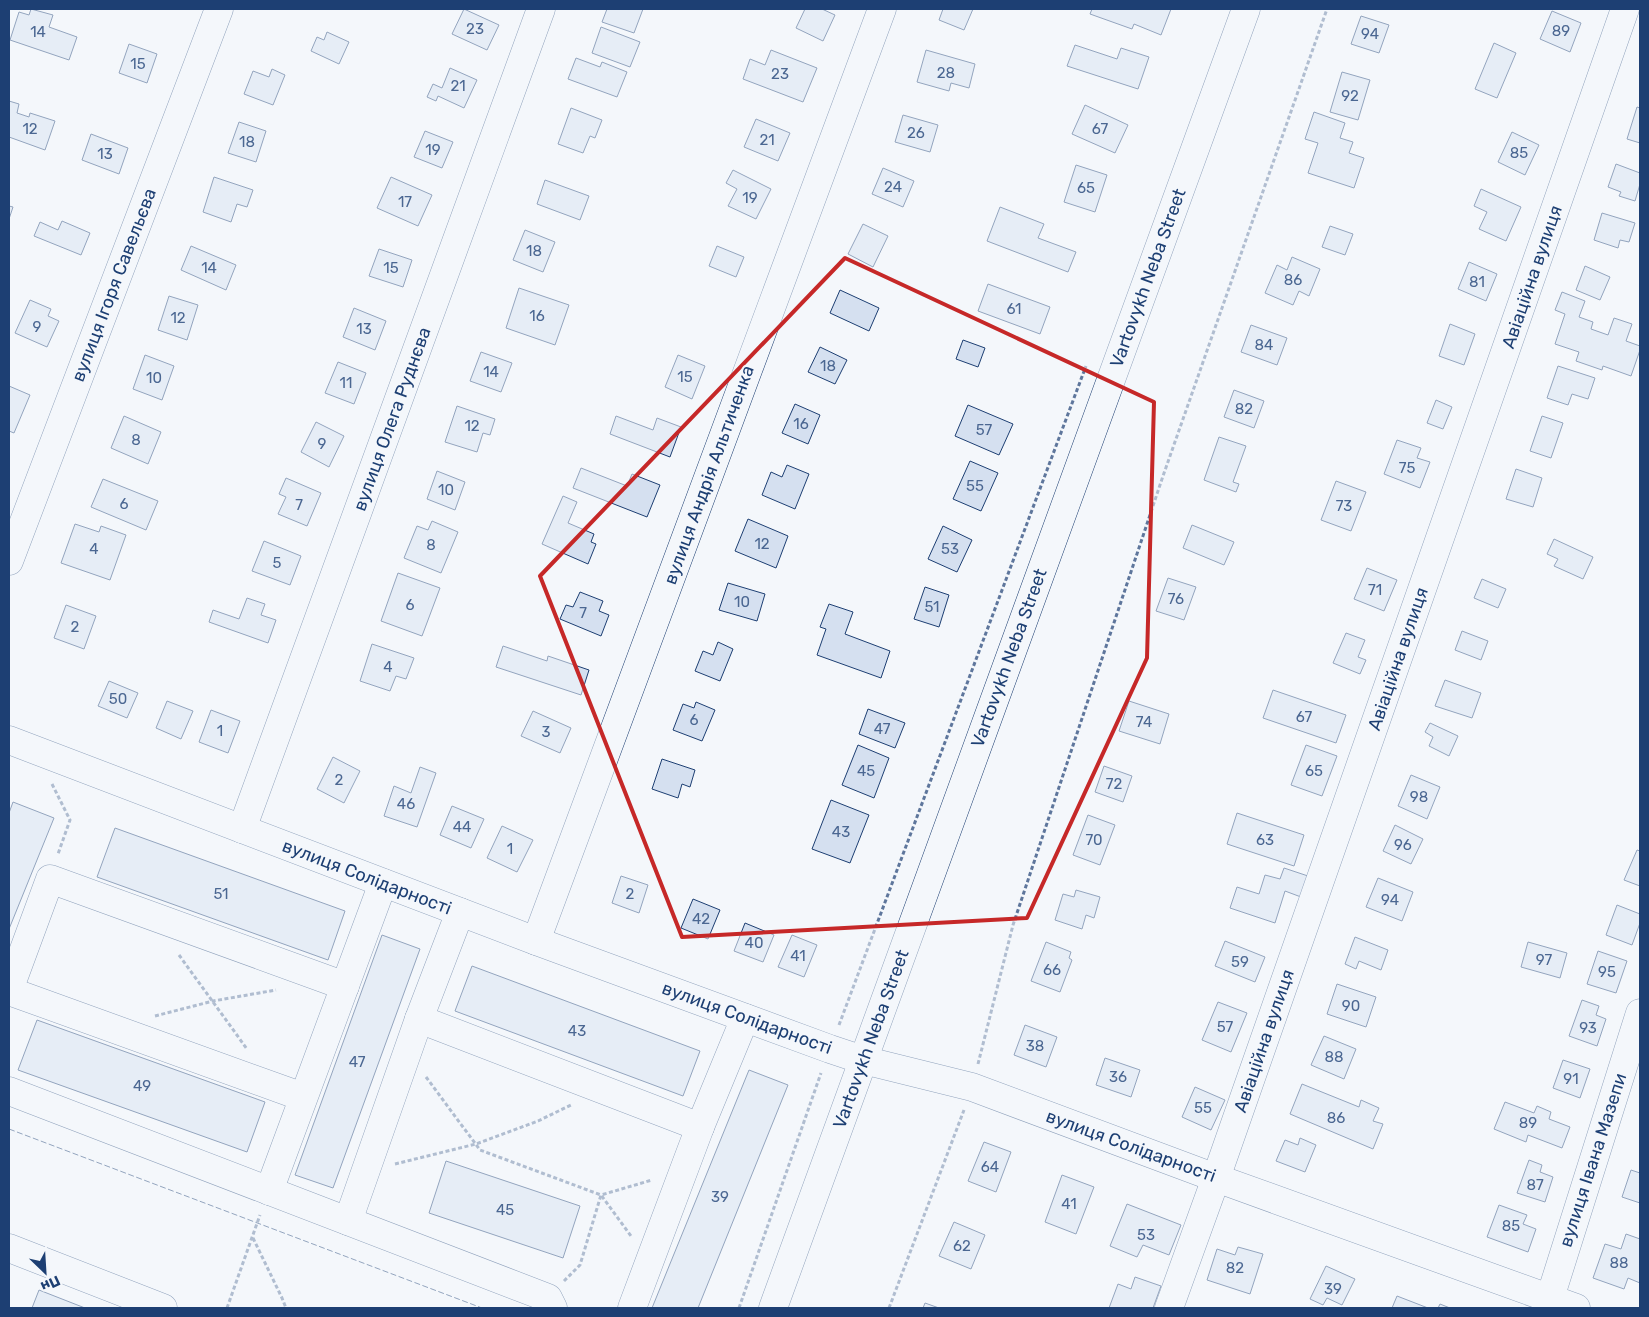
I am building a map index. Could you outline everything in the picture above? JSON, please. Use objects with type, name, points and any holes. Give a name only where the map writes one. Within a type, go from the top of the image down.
[{"type":"street","name":"вулиця Ігоря Савельєва","points":[[9,561],[219,9]]},
{"type":"street","name":"вулиця Олега Руднєва","points":[[242,829],[541,9]]},
{"type":"street","name":"вулиця Андрія Альтиченка","points":[[536,941],[882,9]]},
{"type":"street","name":"Vartovykh Neba Street","points":[[773,1308],[1246,9]]},
{"type":"street","name":"Авіаційна вулиця","points":[[1168,1308],[1216,1178],[1625,9]]},
{"type":"street","name":"вулиця Солідарності","points":[[9,740],[536,941],[830,1049],[863,1060],[972,1087],[1549,1303],[1576,1308]]},
{"type":"street","points":[[303,1097],[9,990],[50,878],[344,986]]},
{"type":"street","points":[[268,1191],[383,882]]},
{"type":"street","points":[[348,1221],[419,1019],[460,912]]},
{"type":"street","name":"вулиця Івана Мазепи","points":[[1549,1303],[1640,1013]]},
{"type":"street","points":[[632,1308],[700,1127],[745,1018]]},
{"type":"street","points":[[419,1019],[700,1127]]},
{"type":"street","points":[[9,1091],[348,1221],[551,1303]]},
{"type":"street","points":[[9,1248],[163,1308]]},
{"type":"path","points":[[889,1308],[972,1087],[1013,925],[1163,476],[1327,9]]},
{"type":"path","points":[[739,1308],[830,1049],[1088,362]]},
{"type":"path","points":[[36,750],[70,820],[50,878]]},
{"type":"path","points":[[179,954],[252,1056]]},
{"type":"path","points":[[148,1018],[213,1001],[280,989]]},
{"type":"path","points":[[408,1052],[480,1150],[601,1195],[629,1233],[646,1271]]},
{"type":"path","points":[[366,1171],[476,1144],[538,1121],[604,1090]]},
{"type":"path","points":[[601,1195],[650,1181],[688,1161]]},
{"type":"path","points":[[227,1308],[268,1191]]},
{"type":"path","points":[[551,1303],[580,1265],[601,1195]]},
{"type":"path","points":[[252,1237],[286,1308]]},
{"type":"highlighted area","points":[[845,258],[1154,402],[1147,658],[1027,918],[682,937],[540,576]]},
{"type":"building","points":[[31,9],[53,15],[49,27],[77,37],[69,60],[10,40],[19,12],[29,15]]},
{"type":"building","points":[[464,9],[499,25],[487,50],[452,34]]},
{"type":"building","points":[[607,9],[643,9],[634,33],[602,22]]},
{"type":"building","points":[[805,9],[822,9],[835,15],[823,41],[796,28]]},
{"type":"building","points":[[943,9],[973,9],[964,30],[939,20]]},
{"type":"building","points":[[1092,9],[1171,9],[1161,35],[1134,24],[1132,29],[1090,14]]},
{"type":"building","points":[[1552,11],[1581,23],[1570,52],[1540,39]]},
{"type":"building","points":[[1361,16],[1389,25],[1379,53],[1351,44]]},
{"type":"building","points":[[601,27],[640,42],[630,67],[592,53]]},
{"type":"building","points":[[327,32],[349,42],[339,64],[311,51],[317,37],[324,40]]},
{"type":"building","points":[[1494,43],[1516,53],[1497,98],[1475,89]]},
{"type":"building","points":[[129,44],[157,54],[147,83],[119,73]]},
{"type":"building","points":[[1075,45],[1117,59],[1121,48],[1149,57],[1138,89],[1067,66]]},
{"type":"building","points":[[771,50],[817,68],[803,102],[743,79],[750,59],[765,65]]},
{"type":"building","points":[[926,50],[975,64],[969,88],[951,83],[949,91],[917,82]]},
{"type":"building","points":[[576,58],[600,67],[602,62],[627,72],[617,97],[568,79]]},
{"type":"building","points":[[450,68],[477,80],[464,108],[438,96],[436,101],[427,97],[433,84],[442,88]]},
{"type":"building","points":[[272,69],[285,75],[273,105],[244,94],[253,71],[269,77]]},
{"type":"building","points":[[1342,72],[1370,80],[1358,120],[1330,112]]},
{"type":"building","points":[[9,101],[19,104],[17,113],[29,117],[30,113],[55,121],[45,150],[9,137]]},
{"type":"building","points":[[1085,105],[1128,125],[1115,153],[1072,134]]},
{"type":"building","points":[[1637,107],[1640,108],[1640,143],[1627,139]]},
{"type":"building","points":[[571,108],[602,120],[595,138],[590,136],[583,153],[558,144]]},
{"type":"building","points":[[1314,112],[1345,123],[1340,138],[1353,142],[1349,153],[1364,158],[1354,188],[1308,173],[1318,143],[1305,139]]},
{"type":"building","points":[[903,115],[938,125],[930,152],[895,142]]},
{"type":"building","points":[[756,119],[790,133],[778,161],[744,147]]},
{"type":"building","points":[[239,122],[266,131],[256,162],[228,153]]},
{"type":"building","points":[[425,131],[453,142],[442,168],[414,157]]},
{"type":"building","points":[[1512,132],[1539,145],[1525,175],[1498,162]]},
{"type":"building","points":[[91,134],[128,148],[119,174],[82,160]]},
{"type":"building","points":[[1616,164],[1640,173],[1640,184],[1635,201],[1619,196],[1621,192],[1608,187]]},
{"type":"building","points":[[1076,165],[1107,175],[1095,212],[1064,202]]},
{"type":"building","points":[[883,168],[914,181],[903,207],[872,194]]},
{"type":"building","points":[[733,170],[771,189],[756,219],[728,206],[737,189],[726,183]]},
{"type":"building","points":[[214,177],[253,190],[247,207],[237,204],[231,222],[203,212]]},
{"type":"building","points":[[391,177],[432,195],[418,226],[377,208]]},
{"type":"building","points":[[545,180],[589,196],[580,220],[537,204]]},
{"type":"building","points":[[1481,189],[1521,207],[1506,241],[1479,229],[1487,212],[1474,206]]},
{"type":"building","points":[[9,206],[13,207],[9,219]]},
{"type":"building","points":[[1000,207],[1044,224],[1038,238],[1076,252],[1068,272],[987,241]]},
{"type":"building","points":[[1602,213],[1635,223],[1629,242],[1620,240],[1618,248],[1594,240]]},
{"type":"building","points":[[62,221],[90,233],[81,255],[34,236],[40,222],[58,230]]},
{"type":"building","points":[[863,224],[888,236],[873,267],[848,254]]},
{"type":"building","points":[[1330,226],[1353,234],[1345,255],[1322,247]]},
{"type":"building","points":[[525,230],[555,242],[543,272],[513,260]]},
{"type":"building","points":[[191,246],[236,265],[226,290],[181,270]]},
{"type":"building","points":[[717,246],[744,257],[736,277],[709,266]]},
{"type":"building","points":[[379,249],[412,260],[403,287],[369,276]]},
{"type":"building","points":[[1292,257],[1320,269],[1309,296],[1299,291],[1293,305],[1265,293],[1277,265],[1287,270]]},
{"type":"building","points":[[1469,262],[1497,274],[1486,301],[1458,289]]},
{"type":"building","points":[[1585,266],[1610,277],[1600,300],[1576,290]]},
{"type":"building","points":[[988,284],[1050,307],[1040,334],[978,311]]},
{"type":"building","points":[[519,288],[569,305],[555,345],[506,328]]},
{"type":"building","points":[[840,290],[879,308],[869,331],[830,313]]},
{"type":"building","points":[[1562,292],[1585,301],[1579,317],[1593,322],[1591,329],[1608,335],[1614,318],[1632,324],[1626,341],[1640,346],[1640,350],[1631,376],[1603,366],[1602,370],[1576,361],[1579,352],[1555,344],[1565,314],[1555,310]]},
{"type":"building","points":[[169,296],[198,305],[187,340],[158,330]]},
{"type":"building","points":[[30,300],[51,309],[48,316],[59,321],[47,347],[15,333]]},
{"type":"building","points":[[354,308],[386,321],[375,350],[343,337]]},
{"type":"building","points":[[1450,324],[1475,334],[1464,365],[1439,356]]},
{"type":"building","points":[[1251,325],[1287,338],[1277,365],[1241,352]]},
{"type":"building","points":[[963,340],[985,348],[978,367],[956,359]]},
{"type":"building","points":[[820,347],[847,360],[835,384],[808,372]]},
{"type":"building","points":[[481,352],[512,363],[501,392],[470,381]]},
{"type":"building","points":[[145,355],[174,366],[162,400],[133,389]]},
{"type":"building","points":[[678,355],[705,366],[692,399],[665,387]]},
{"type":"building","points":[[338,362],[366,373],[354,404],[325,393]]},
{"type":"building","points":[[1558,366],[1595,378],[1588,399],[1572,394],[1568,405],[1547,398]]},
{"type":"building","points":[[9,386],[30,395],[14,433],[9,431]]},
{"type":"building","points":[[1234,390],[1264,401],[1254,428],[1224,417]]},
{"type":"building","points":[[1436,400],[1452,407],[1443,429],[1427,423]]},
{"type":"building","points":[[795,404],[820,415],[808,444],[782,433]]},
{"type":"building","points":[[968,405],[1013,424],[999,455],[955,436]]},
{"type":"building","points":[[457,406],[495,419],[490,435],[483,433],[477,452],[445,442]]},
{"type":"building","points":[[124,416],[161,432],[148,464],[111,448]]},
{"type":"building","points":[[616,416],[653,430],[657,418],[681,427],[670,457],[610,434]]},
{"type":"building","points":[[1542,416],[1563,423],[1551,458],[1530,451]]},
{"type":"building","points":[[316,422],[344,436],[329,467],[301,452]]},
{"type":"building","points":[[1219,437],[1246,446],[1233,482],[1239,484],[1236,492],[1204,480]]},
{"type":"building","points":[[1397,440],[1421,448],[1417,458],[1430,462],[1420,488],[1384,474]]},
{"type":"building","points":[[970,461],[998,473],[981,511],[953,499]]},
{"type":"building","points":[[787,465],[809,474],[795,509],[762,495],[771,472],[782,477]]},
{"type":"building","points":[[581,468],[627,486],[632,474],[660,485],[647,517],[573,488]]},
{"type":"building","points":[[1516,469],[1542,478],[1533,507],[1506,499]]},
{"type":"building","points":[[437,471],[465,482],[455,510],[427,499]]},
{"type":"building","points":[[286,478],[321,493],[307,526],[278,514],[286,497],[279,494]]},
{"type":"building","points":[[103,479],[158,501],[146,530],[91,507]]},
{"type":"building","points":[[1336,481],[1366,492],[1351,531],[1321,520]]},
{"type":"building","points":[[563,496],[577,502],[568,523],[594,534],[591,542],[596,544],[588,564],[542,544]]},
{"type":"building","points":[[748,519],[788,536],[776,568],[735,551]]},
{"type":"building","points":[[432,521],[458,532],[441,573],[404,558],[417,526],[428,530]]},
{"type":"building","points":[[75,524],[99,532],[101,526],[126,535],[110,580],[61,563]]},
{"type":"building","points":[[1192,525],[1234,542],[1224,565],[1183,548]]},
{"type":"building","points":[[943,526],[972,540],[957,572],[928,559]]},
{"type":"building","points":[[1554,539],[1593,557],[1583,579],[1554,566],[1558,559],[1547,554]]},
{"type":"building","points":[[264,541],[301,556],[290,585],[252,571]]},
{"type":"building","points":[[1367,568],[1397,580],[1384,611],[1354,599]]},
{"type":"building","points":[[398,573],[440,588],[422,636],[381,621]]},
{"type":"building","points":[[1168,578],[1196,587],[1184,620],[1156,611]]},
{"type":"building","points":[[1482,579],[1506,589],[1498,608],[1474,598]]},
{"type":"building","points":[[728,583],[765,594],[757,621],[719,610]]},
{"type":"building","points":[[925,587],[949,595],[939,627],[914,619]]},
{"type":"building","points":[[580,592],[603,601],[599,611],[609,615],[601,636],[560,619],[566,605],[573,607]]},
{"type":"building","points":[[247,598],[265,604],[261,615],[276,620],[268,643],[209,622],[213,610],[239,619]]},
{"type":"building","points":[[829,604],[853,612],[845,634],[890,651],[881,678],[817,655],[826,629],[820,627]]},
{"type":"building","points":[[66,605],[96,616],[84,649],[54,638]]},
{"type":"building","points":[[1462,631],[1488,641],[1481,660],[1455,650]]},
{"type":"building","points":[[1346,633],[1365,640],[1358,657],[1366,660],[1360,674],[1333,663]]},
{"type":"building","points":[[718,642],[733,649],[720,681],[695,671],[703,651],[713,655]]},
{"type":"building","points":[[372,644],[414,658],[406,679],[396,676],[390,691],[360,681]]},
{"type":"building","points":[[503,646],[547,661],[548,656],[589,670],[581,695],[496,667]]},
{"type":"building","points":[[1445,680],[1481,693],[1472,718],[1435,706]]},
{"type":"building","points":[[109,681],[138,693],[127,718],[98,706]]},
{"type":"building","points":[[1273,690],[1346,715],[1336,743],[1263,718]]},
{"type":"building","points":[[167,701],[193,711],[181,739],[156,728]]},
{"type":"building","points":[[1129,701],[1169,714],[1160,744],[1119,731]]},
{"type":"building","points":[[696,702],[715,710],[702,741],[673,730],[683,704],[694,708]]},
{"type":"building","points":[[868,709],[905,723],[895,748],[859,734]]},
{"type":"building","points":[[211,710],[240,721],[228,753],[199,742]]},
{"type":"building","points":[[533,711],[571,728],[560,753],[521,736]]},
{"type":"building","points":[[1430,723],[1458,736],[1449,756],[1429,746],[1433,737],[1425,732]]},
{"type":"building","points":[[858,745],[889,758],[874,798],[842,785]]},
{"type":"building","points":[[1306,745],[1337,756],[1322,796],[1291,785]]},
{"type":"building","points":[[333,757],[360,771],[344,803],[317,789]]},
{"type":"building","points":[[662,759],[695,770],[690,787],[682,784],[678,798],[652,789]]},
{"type":"building","points":[[1104,766],[1132,776],[1123,802],[1095,792]]},
{"type":"building","points":[[420,767],[436,773],[417,827],[384,816],[394,786],[411,793]]},
{"type":"building","points":[[1411,775],[1440,787],[1427,819],[1398,806]]},
{"type":"building","points":[[831,800],[869,815],[850,863],[812,849]]},
{"type":"building","points":[[13,802],[54,818],[9,929],[9,813]]},
{"type":"building","points":[[452,806],[484,819],[471,848],[440,835]]},
{"type":"building","points":[[1237,813],[1304,835],[1294,866],[1227,844]]},
{"type":"building","points":[[1088,815],[1115,825],[1100,865],[1073,855]]},
{"type":"building","points":[[1395,825],[1423,839],[1411,864],[1383,851]]},
{"type":"building","points":[[502,826],[533,840],[517,872],[487,858]]},
{"type":"building","points":[[115,828],[345,911],[328,960],[97,877]]},
{"type":"building","points":[[1637,850],[1640,851],[1640,886],[1624,880]]},
{"type":"building","points":[[1284,868],[1308,876],[1301,897],[1285,891],[1275,923],[1230,908],[1237,887],[1259,894],[1265,875],[1280,879]]},
{"type":"building","points":[[621,876],[648,885],[639,913],[612,903]]},
{"type":"building","points":[[1378,878],[1413,892],[1402,921],[1366,907]]},
{"type":"building","points":[[1076,890],[1100,897],[1094,918],[1086,915],[1082,929],[1055,920],[1063,894],[1074,897]]},
{"type":"building","points":[[693,899],[720,910],[708,939],[681,928]]},
{"type":"building","points":[[1617,905],[1640,914],[1640,923],[1632,945],[1606,935]]},
{"type":"building","points":[[745,923],[774,935],[763,962],[734,951]]},
{"type":"building","points":[[382,935],[420,949],[333,1188],[295,1175]]},
{"type":"building","points":[[792,935],[817,945],[804,977],[778,967]]},
{"type":"building","points":[[1355,937],[1388,950],[1381,970],[1359,961],[1356,969],[1345,964]]},
{"type":"building","points":[[1225,941],[1265,957],[1255,982],[1215,966]]},
{"type":"building","points":[[1046,942],[1071,952],[1069,958],[1072,960],[1060,992],[1031,981]]},
{"type":"building","points":[[1528,942],[1567,953],[1560,978],[1521,967]]},
{"type":"building","points":[[1598,951],[1627,961],[1616,993],[1587,984]]},
{"type":"building","points":[[472,966],[700,1051],[683,1096],[455,1011]]},
{"type":"building","points":[[1337,984],[1376,997],[1366,1027],[1327,1014]]},
{"type":"building","points":[[1582,1000],[1599,1006],[1596,1015],[1606,1019],[1597,1046],[1569,1036]]},
{"type":"building","points":[[1218,1002],[1247,1013],[1231,1052],[1202,1040]]},
{"type":"building","points":[[37,1020],[265,1102],[247,1152],[18,1070]]},
{"type":"building","points":[[1025,1025],[1057,1037],[1046,1067],[1014,1055]]},
{"type":"building","points":[[1324,1036],[1356,1049],[1344,1079],[1311,1065]]},
{"type":"building","points":[[1105,1058],[1140,1070],[1131,1097],[1096,1085]]},
{"type":"building","points":[[1563,1060],[1590,1069],[1580,1098],[1553,1088]]},
{"type":"building","points":[[749,1070],[788,1085],[698,1308],[652,1308]]},
{"type":"building","points":[[1302,1084],[1359,1107],[1361,1100],[1379,1108],[1373,1121],[1383,1124],[1373,1149],[1290,1114]]},
{"type":"building","points":[[1195,1087],[1225,1100],[1211,1130],[1182,1117]]},
{"type":"building","points":[[1505,1102],[1534,1113],[1537,1106],[1551,1112],[1549,1119],[1570,1127],[1562,1148],[1528,1135],[1526,1142],[1494,1129]]},
{"type":"building","points":[[1300,1138],[1316,1145],[1305,1172],[1276,1161],[1285,1140],[1298,1145]]},
{"type":"building","points":[[984,1142],[1011,1152],[996,1192],[968,1181]]},
{"type":"building","points":[[1529,1160],[1542,1165],[1540,1172],[1553,1177],[1545,1202],[1517,1193]]},
{"type":"building","points":[[446,1161],[580,1206],[563,1258],[429,1213]]},
{"type":"building","points":[[1631,1170],[1640,1173],[1640,1203],[1622,1197]]},
{"type":"building","points":[[1062,1175],[1094,1187],[1076,1234],[1045,1222]]},
{"type":"building","points":[[1127,1204],[1181,1225],[1169,1255],[1143,1245],[1137,1257],[1110,1246]]},
{"type":"building","points":[[1499,1205],[1527,1215],[1523,1224],[1536,1229],[1528,1252],[1487,1237]]},
{"type":"building","points":[[954,1222],[985,1235],[971,1269],[939,1256]]},
{"type":"building","points":[[1626,1234],[1640,1239],[1640,1283],[1628,1278],[1624,1289],[1593,1278],[1605,1244],[1621,1249]]},
{"type":"building","points":[[1238,1247],[1263,1254],[1250,1294],[1207,1280],[1217,1249],[1235,1255]]},
{"type":"building","points":[[1326,1266],[1355,1279],[1342,1305],[1327,1298],[1323,1305],[1310,1299]]},
{"type":"building","points":[[1135,1277],[1161,1286],[1153,1308],[1109,1308],[1118,1284],[1131,1289]]},
{"type":"building","points":[[39,1290],[85,1308],[32,1308]]},
{"type":"building","points":[[1397,1296],[1428,1308],[1392,1308]]},
{"type":"building","points":[[925,1303],[939,1308],[923,1308]]},
{"type":"building","points":[[1440,1304],[1450,1308],[1438,1308]]},
{"type":"fence","points":[[9,1129],[482,1308]]}]
